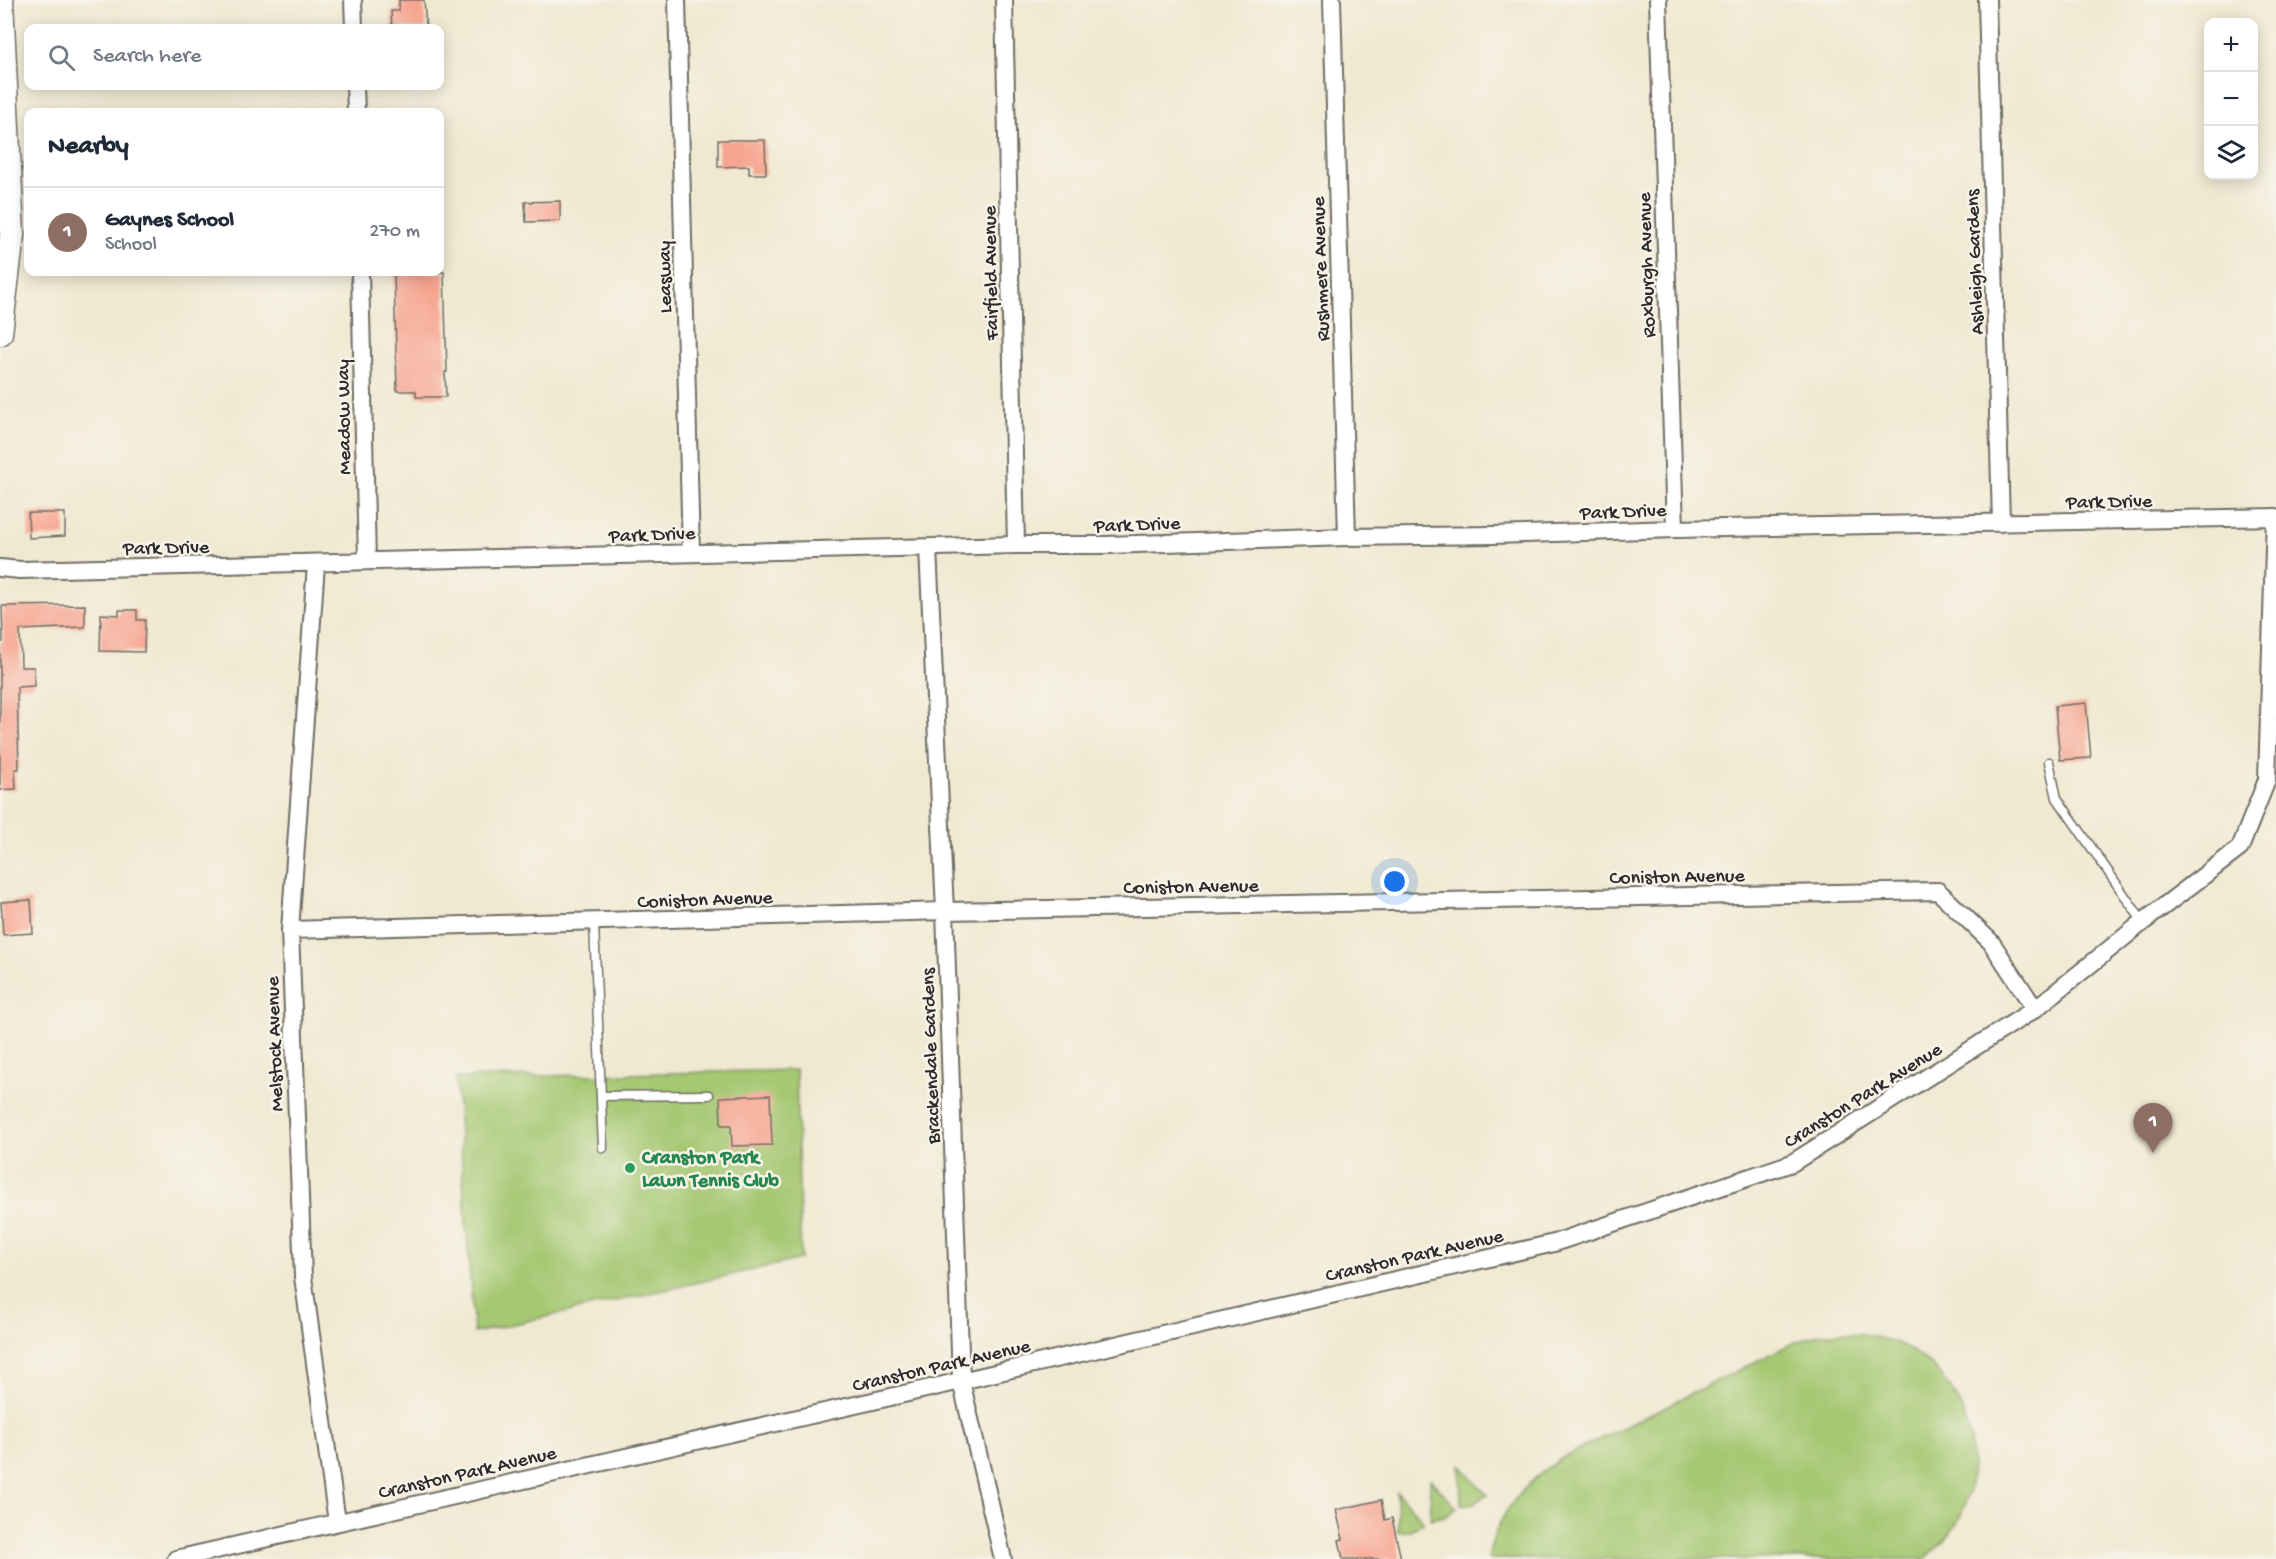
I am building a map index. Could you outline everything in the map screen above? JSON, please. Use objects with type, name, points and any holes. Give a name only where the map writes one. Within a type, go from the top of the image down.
[{"type":"main road","points":[[0,333],[12,235],[1,0]]},
{"type":"street","points":[[353,0],[354,24]]},
{"type":"street","name":"Leasway","points":[[677,0],[691,553]]},
{"type":"street","name":"Fairfield Avenue","points":[[1004,0],[1016,545]]},
{"type":"street","name":"Rushmere Avenue","points":[[1332,0],[1347,537]]},
{"type":"street","name":"Roxburgh Avenue","points":[[1658,0],[1675,530]]},
{"type":"street","name":"Ashleigh Gardens","points":[[1987,0],[2001,523]]},
{"type":"street","points":[[355,90],[356,108]]},
{"type":"street","name":"Meadow Way","points":[[360,276],[367,561]]},
{"type":"street","name":"Park Drive","points":[[0,568],[20,570],[316,564],[1347,537],[1493,536],[2275,517]]},
{"type":"street","name":"Cranston Park Avenue","points":[[176,1559],[962,1381],[1554,1242],[1792,1163],[2035,1010],[2143,922],[2240,848],[2267,780],[2275,517]]},
{"type":"street","name":"Brackendale Gardens","points":[[928,548],[945,911],[962,1381],[1003,1559]]},
{"type":"street","name":"Melstock Avenue","points":[[316,564],[290,930],[303,1277],[337,1522]]},
{"type":"street","name":"Coniston Avenue","points":[[290,930],[594,923],[945,911],[1938,891],[1991,942],[2035,1010]]},
{"type":"lane","points":[[2049,762],[2057,798],[2143,922]]},
{"type":"lane","points":[[594,923],[603,1148]]},
{"type":"lane","points":[[601,1096],[709,1095]]},
{"type":"green space","name":"Cranston Park Lawn Tennis Club","points":[[796,1070],[801,1259],[474,1333],[456,1078]]},
{"type":"green space","points":[[1843,1332],[1897,1343],[1920,1356],[1939,1373],[1954,1394],[1964,1417],[1970,1442],[1972,1467],[1968,1493],[1960,1517],[1953,1529],[1925,1559],[1488,1559],[1498,1528],[1514,1501],[1536,1478],[1562,1458],[1793,1343],[1821,1334]]},
{"type":"green space","points":[[1460,1465],[1487,1495],[1474,1503],[1461,1505]]},
{"type":"green space","points":[[1430,1479],[1457,1508],[1444,1516],[1431,1519]]},
{"type":"green space","points":[[1397,1492],[1424,1522],[1411,1530],[1398,1532]]},
{"type":"building","points":[[399,0],[424,0],[426,24],[392,24],[391,11],[399,11]]},
{"type":"building","points":[[718,140],[765,140],[766,174],[749,174],[749,166],[718,167]]},
{"type":"building","points":[[560,201],[560,221],[526,222],[525,202]]},
{"type":"building","points":[[444,272],[446,397],[416,397],[416,391],[397,391],[394,276],[444,276]]},
{"type":"building","points":[[28,513],[65,513],[65,536],[29,538]]},
{"type":"building","points":[[85,605],[85,627],[20,630],[21,667],[34,667],[34,686],[17,687],[19,769],[15,769],[16,789],[0,790],[2,606]]},
{"type":"building","points":[[119,610],[137,610],[137,620],[145,620],[144,652],[100,651],[101,614],[119,615]]},
{"type":"building","points":[[2086,703],[2091,758],[2060,760],[2055,706]]},
{"type":"building","points":[[31,900],[33,933],[3,935],[1,902]]},
{"type":"building","points":[[770,1095],[772,1145],[732,1146],[731,1125],[721,1125],[720,1097]]},
{"type":"building","points":[[1381,1500],[1385,1520],[1392,1518],[1401,1559],[1343,1559],[1339,1540],[1343,1539],[1336,1510]]},
{"type":"place","name":"Gaynes School","points":[[2153,1153]]},
{"type":"place","name":"Cranston Park Lawn Tennis Club","points":[[630,1168]]}]
